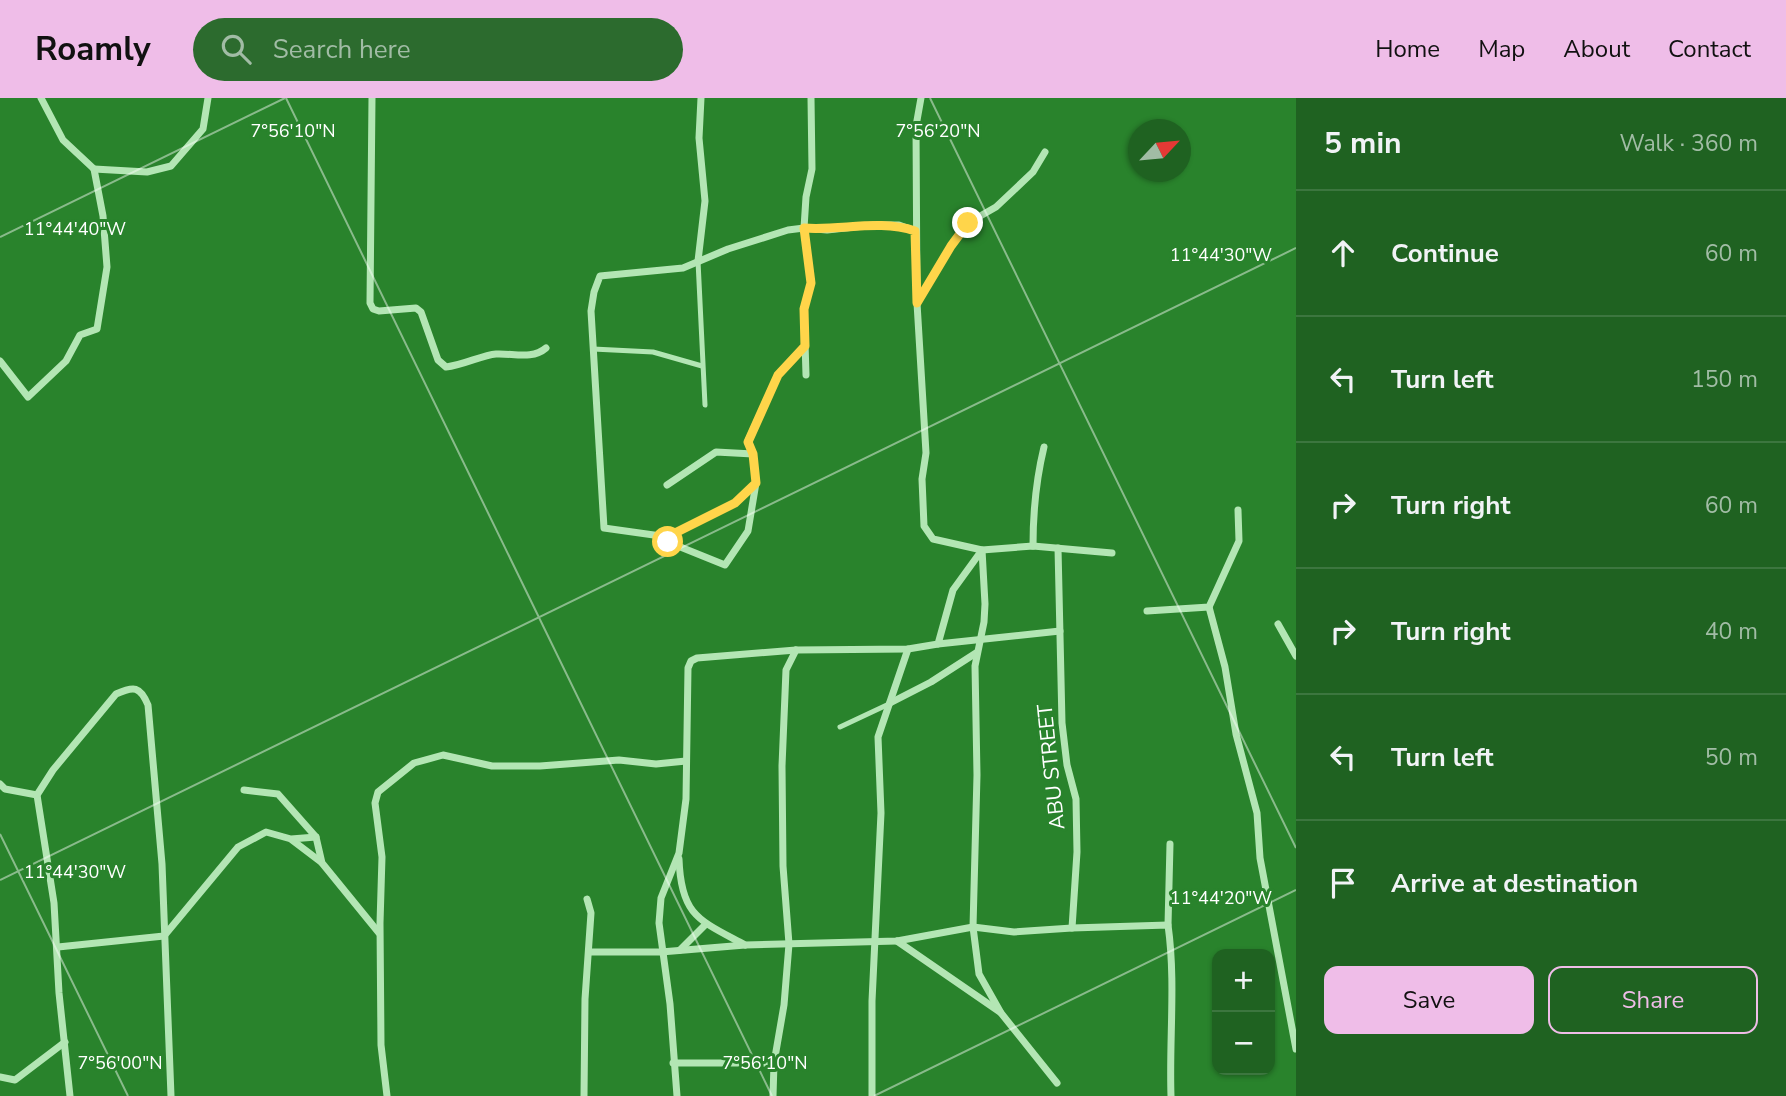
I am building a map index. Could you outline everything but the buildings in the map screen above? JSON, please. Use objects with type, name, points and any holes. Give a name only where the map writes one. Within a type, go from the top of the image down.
[{"type":"street","points":[[0,361],[28,397],[66,361],[79,335],[97,329],[107,267],[103,216],[94,169],[63,140],[41,98]]},
{"type":"street","points":[[94,169],[147,172],[171,166],[202,129],[208,98]]},
{"type":"street","points":[[372,98],[370,303],[373,309],[379,311],[416,308],[421,312],[438,360],[446,367],[464,365],[493,354],[536,355],[546,348]]},
{"type":"street","points":[[698,261],[705,201],[699,138],[701,98]]},
{"type":"street","points":[[806,375],[804,309],[811,283],[804,228],[811,169],[811,98]]},
{"type":"street","points":[[921,98],[916,126],[915,231],[926,453],[922,479],[924,526],[933,539],[982,550],[1033,546],[1112,552]]},
{"type":"street","points":[[917,303],[968,223],[996,207],[1033,173],[1045,152]]},
{"type":"street","points":[[756,483],[735,503],[667,537],[604,528],[591,311],[600,276],[682,268],[728,249],[788,230],[900,225],[915,231]]},
{"type":"street","points":[[667,537],[668,542],[725,565],[748,531],[756,483],[753,454],[748,442],[778,375],[805,346]]},
{"type":"street","points":[[1033,546],[1033,501],[1038,488],[1044,447]]},
{"type":"street","points":[[667,485],[716,452],[753,454]]},
{"type":"street","points":[[1238,510],[1239,541],[1209,607],[1225,667],[1236,734],[1257,813],[1260,858],[1296,1049]]},
{"type":"street","name":"ABU STREET","points":[[1058,548],[1062,723],[1067,765],[1076,799],[1077,852],[1072,928]]},
{"type":"street","points":[[982,550],[985,604],[981,641],[976,653],[974,927],[979,974],[1001,1013],[1057,1083]]},
{"type":"street","points":[[938,644],[953,590],[982,550]]},
{"type":"street","points":[[1147,611],[1209,607]]},
{"type":"street","points":[[1278,624],[1296,656]]},
{"type":"street","points":[[745,945],[706,924],[691,910],[683,895],[679,853],[686,799],[688,668],[691,661],[698,658],[796,650],[908,649],[1060,631]]},
{"type":"street","points":[[872,1096],[870,1076],[881,813],[878,737],[908,649]]},
{"type":"street","points":[[773,1096],[774,1063],[784,1005],[789,944],[783,866],[782,766],[786,670],[796,650]]},
{"type":"street","points":[[889,704],[931,682],[976,653]]},
{"type":"street","points":[[70,1096],[58,993],[54,903],[37,795],[53,771],[116,694],[127,689],[137,689],[143,693],[148,705],[162,864],[171,1096]]},
{"type":"street","points":[[387,1096],[381,1045],[382,857],[374,803],[378,792],[414,763],[443,755],[492,766],[540,766],[619,760],[656,764],[686,761]]},
{"type":"street","points":[[0,784],[5,789],[37,795]]},
{"type":"street","points":[[244,790],[278,794],[316,837],[322,863]]},
{"type":"street","points":[[58,947],[164,936],[238,847],[266,832],[291,839],[316,837]]},
{"type":"street","points":[[291,839],[322,863],[380,933]]},
{"type":"street","points":[[1170,844],[1168,925],[1172,1018],[1169,1048],[1171,1096]]},
{"type":"street","points":[[677,1096],[659,905],[679,853]]},
{"type":"street","points":[[584,1096],[585,999],[591,913],[587,899]]},
{"type":"street","points":[[680,950],[706,924]]},
{"type":"street","points":[[589,952],[662,952],[745,945],[897,941],[974,927],[1014,932],[1168,925]]},
{"type":"street","points":[[897,941],[1001,1013]]},
{"type":"street","points":[[0,1077],[15,1080],[65,1042]]},
{"type":"street","points":[[673,1063],[774,1063]]},
{"type":"lane","points":[[698,261],[705,405]]},
{"type":"lane","points":[[593,349],[653,352],[702,366]]},
{"type":"lane","points":[[840,727],[889,704]]},
{"type":"route","points":[[668,542],[667,537],[735,503],[756,483],[753,454],[748,442],[778,375],[805,346],[804,309],[811,283],[804,228],[827,230],[900,225],[915,231],[917,303],[968,223]]}]
